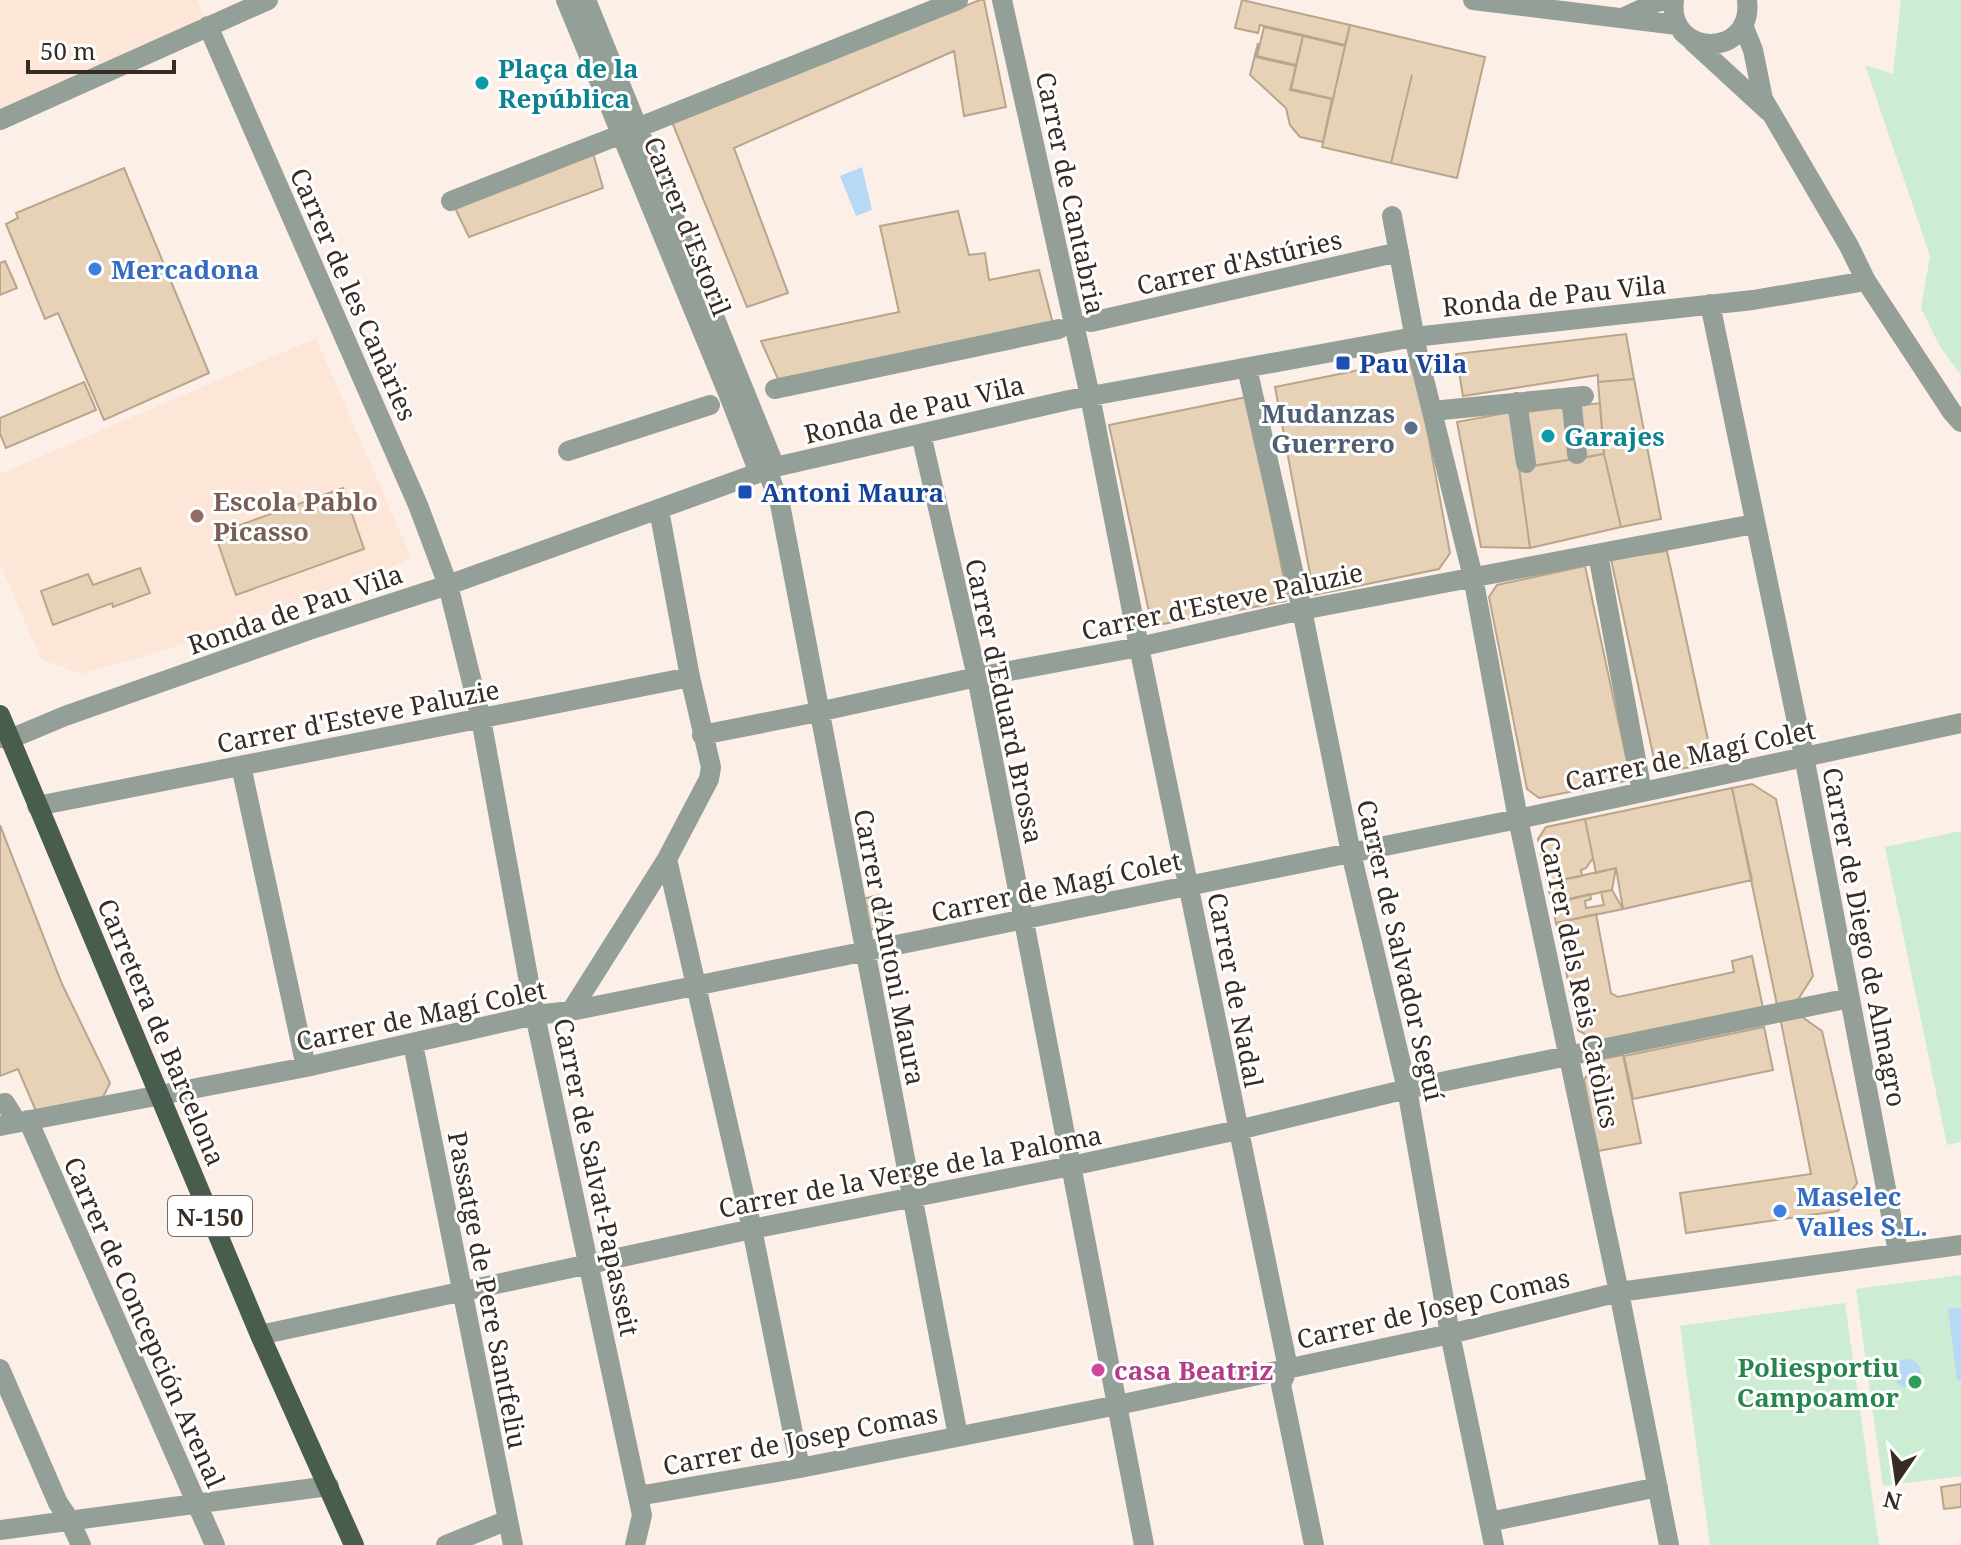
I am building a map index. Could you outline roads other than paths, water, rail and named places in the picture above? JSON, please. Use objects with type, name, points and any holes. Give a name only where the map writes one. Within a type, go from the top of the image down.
[{"type":"main road","name":"Carretera de Barcelona","points":[[0,715],[5,738],[161,1096],[260,1335],[354,1545]]},
{"type":"street","points":[[0,120],[268,0]]},
{"type":"street","name":"Carrer d'Estoril","points":[[566,0],[630,131]]},
{"type":"street","name":"Carrer d'Estoril","points":[[586,0],[630,131],[730,398],[767,470]]},
{"type":"street","points":[[451,201],[958,0]]},
{"type":"street","name":"Carrer de Cantabria","points":[[1002,0],[1090,396]]},
{"type":"street","points":[[1473,0],[1622,18],[1684,32],[1701,44],[1725,42],[1743,25],[1747,0]]},
{"type":"street","points":[[1622,18],[1662,0]]},
{"type":"street","points":[[1674,0],[1673,15],[1684,32],[1774,117]]},
{"type":"street","points":[[1743,25],[1753,50],[1763,99],[1849,246],[1866,281],[1961,422]]},
{"type":"street","name":"Carrer de les Canàries","points":[[208,26],[418,505],[448,585]]},
{"type":"street","name":"Carrer dels Reis Catòlics","points":[[1392,216],[1414,337],[1473,577],[1518,819],[1619,1292],[1669,1545]]},
{"type":"street","name":"Carrer d'Astúries","points":[[1091,322],[1399,252]]},
{"type":"street","name":"Ronda de Pau Vila","points":[[5,738],[309,630],[448,585],[767,470],[1090,396],[1414,337],[1763,299],[1866,281]]},
{"type":"street","name":"Carrer de Diego de Almagro","points":[[1710,304],[1804,756],[1898,1252]]},
{"type":"street","points":[[775,389],[1059,329]]},
{"type":"street","name":"Carrer de Salvador Seguí","points":[[1247,368],[1302,610],[1351,853],[1407,1089],[1450,1334],[1494,1545]]},
{"type":"street","name":"Carrer de Nadal","points":[[1090,396],[1288,1368],[1281,1385],[1314,1545]]},
{"type":"street","points":[[1432,411],[1578,396],[1577,454]]},
{"type":"street","points":[[1517,402],[1526,463]]},
{"type":"street","points":[[568,451],[710,405]]},
{"type":"street","name":"Carrer d'Eduard Brossa","points":[[921,434],[977,677],[1144,1545]]},
{"type":"street","name":"Carrer d'Antoni Maura","points":[[767,470],[780,504],[910,1198],[958,1436]]},
{"type":"street","points":[[571,1011],[667,859],[709,779],[711,767],[690,677],[659,510]]},
{"type":"street","name":"Carrer d'Esteve Paluzie","points":[[702,735],[977,677],[1139,647],[1302,610],[1754,524]]},
{"type":"street","points":[[1598,554],[1642,792]]},
{"type":"street","name":"Carrer de Salvat-Papasseit","points":[[448,585],[481,719],[535,1015],[642,1515],[635,1545]]},
{"type":"street","name":"Carrer d'Esteve Paluzie","points":[[37,806],[690,677]]},
{"type":"street","name":"Carrer de Magí Colet","points":[[15,1123],[306,1067],[535,1015],[571,1011],[1023,921],[1518,819],[1961,723]]},
{"type":"street","points":[[241,766],[306,1067]]},
{"type":"street","points":[[667,859],[752,1229],[800,1468]]},
{"type":"street","name":"Carrer de la Verge de la Paloma","points":[[260,1335],[752,1229],[1071,1166],[1407,1089],[1850,998]]},
{"type":"street","name":"Passatge de Pere Santfeliu","points":[[413,1044],[513,1545]]},
{"type":"street","name":"Carrer de Concepción Arenal","points":[[0,1104],[5,1103],[15,1123],[215,1545]]},
{"type":"street","name":"Carrer de Josep Comas","points":[[638,1496],[800,1468],[1118,1405],[1450,1334],[1619,1292],[1961,1245]]},
{"type":"street","points":[[0,1369],[58,1503],[81,1545]]},
{"type":"street","points":[[0,1530],[329,1486]]},
{"type":"street","points":[[1489,1522],[1658,1487]]},
{"type":"street","points":[[446,1545],[508,1520]]},
{"type":"water","points":[[862,167],[872,210],[856,216],[840,176]]},
{"type":"water","points":[[1961,1308],[1961,1380],[1957,1380],[1948,1309]]},
{"type":"water","points":[[1907,1359],[1917,1363],[1921,1373],[1917,1383],[1907,1387],[1897,1383],[1893,1373],[1897,1363]]},
{"type":"place","name":"Plaça de la República","points":[[482,83]]},
{"type":"place","name":"Mercadona","points":[[95,269]]},
{"type":"place","name":"Pau Vila","points":[[1343,363]]},
{"type":"place","name":"Mudanzas Guerrero","points":[[1411,428]]},
{"type":"place","name":"Garajes","points":[[1548,436]]},
{"type":"place","name":"Antoni Maura","points":[[745,492]]},
{"type":"place","name":"Escola Pablo Picasso","points":[[197,516]]},
{"type":"place","name":"Maselec Valles S.L.","points":[[1780,1211]]},
{"type":"place","name":"casa Beatriz","points":[[1098,1370]]},
{"type":"place","name":"Poliesportiu Campoamor","points":[[1915,1382]]}]
